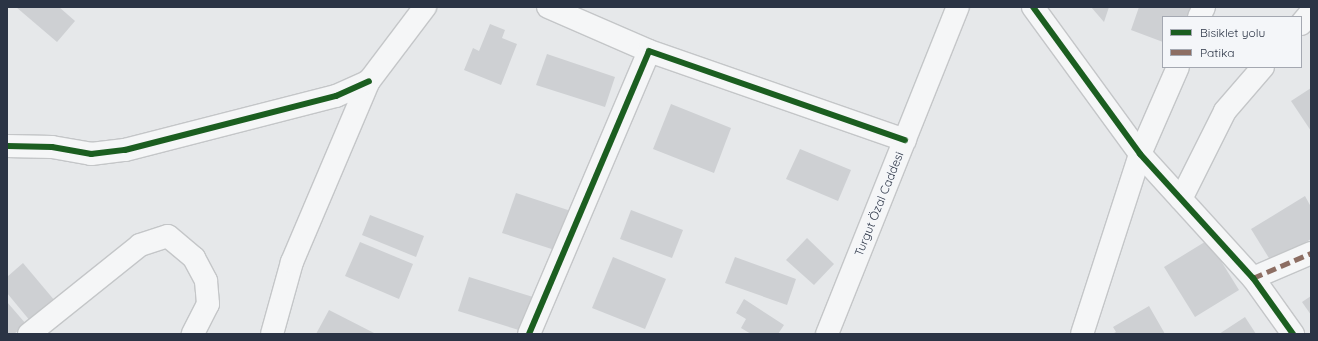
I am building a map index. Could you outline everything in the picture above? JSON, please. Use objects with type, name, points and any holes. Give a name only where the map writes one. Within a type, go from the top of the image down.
[{"type":"street","points":[[272,334],[292,262],[369,81],[425,7]]},
{"type":"street","points":[[548,7],[649,51],[904,140]]},
{"type":"street","name":"Turgut Özal Caddesi","points":[[827,334],[958,7]]},
{"type":"street","points":[[1033,7],[1140,154],[1253,278],[1293,334]]},
{"type":"street","points":[[1200,16],[1204,7]]},
{"type":"street","points":[[1302,23],[1311,12]]},
{"type":"street","points":[[529,334],[649,51]]},
{"type":"street","points":[[1082,334],[1140,154],[1178,68]]},
{"type":"street","points":[[1181,199],[1225,111],[1262,68]]},
{"type":"street","points":[[7,146],[52,146],[91,154],[124,150],[336,96],[369,81]]},
{"type":"street","points":[[29,334],[140,245],[168,236],[194,258],[206,281],[208,304],[192,334]]},
{"type":"street","points":[[1253,278],[1311,253]]},
{"type":"building","points":[[16,7],[59,7],[75,21],[57,42]]},
{"type":"building","points":[[1091,7],[1109,7],[1104,22]]},
{"type":"building","points":[[1139,7],[1197,7],[1193,16],[1162,16],[1162,42],[1131,30]]},
{"type":"building","points":[[490,24],[505,30],[502,38],[517,44],[501,85],[464,70],[473,48],[479,51]]},
{"type":"building","points":[[547,54],[615,77],[605,107],[536,85]]},
{"type":"building","points":[[1311,88],[1311,131],[1291,101]]},
{"type":"building","points":[[671,104],[731,128],[714,173],[653,149]]},
{"type":"building","points":[[800,149],[851,170],[838,201],[786,179]]},
{"type":"building","points":[[516,193],[574,212],[561,252],[502,233]]},
{"type":"building","points":[[1305,196],[1311,207],[1311,239],[1272,263],[1251,229]]},
{"type":"building","points":[[631,210],[683,230],[672,258],[620,239]]},
{"type":"building","points":[[370,215],[424,236],[416,257],[362,235]]},
{"type":"building","points":[[807,238],[834,264],[814,285],[786,260]]},
{"type":"building","points":[[1208,240],[1239,290],[1195,317],[1164,267]]},
{"type":"building","points":[[360,242],[413,264],[399,299],[345,276]]},
{"type":"building","points":[[613,257],[666,279],[645,329],[592,308]]},
{"type":"building","points":[[735,257],[796,279],[787,305],[725,283]]},
{"type":"building","points":[[23,263],[55,301],[31,322],[7,293],[7,277]]},
{"type":"building","points":[[469,277],[533,297],[522,331],[458,311]]},
{"type":"building","points":[[1311,296],[1311,315],[1302,302]]},
{"type":"building","points":[[744,299],[784,325],[778,334],[751,334],[741,328],[746,319],[736,313]]},
{"type":"building","points":[[7,302],[26,324],[14,334],[7,334]]},
{"type":"building","points":[[1149,306],[1165,334],[1112,334],[1116,332],[1113,327]]},
{"type":"building","points":[[329,310],[376,334],[316,334]]},
{"type":"building","points":[[1245,317],[1256,334],[1219,334]]},
{"type":"marked path","points":[[1253,278],[1311,253]]},
{"type":"cycle path","points":[[1033,7],[1140,154],[1253,278],[1293,334]]},
{"type":"cycle path","points":[[529,334],[649,51],[905,140]]},
{"type":"cycle path","points":[[7,146],[52,147],[91,154],[125,150],[336,96],[369,81]]}]
